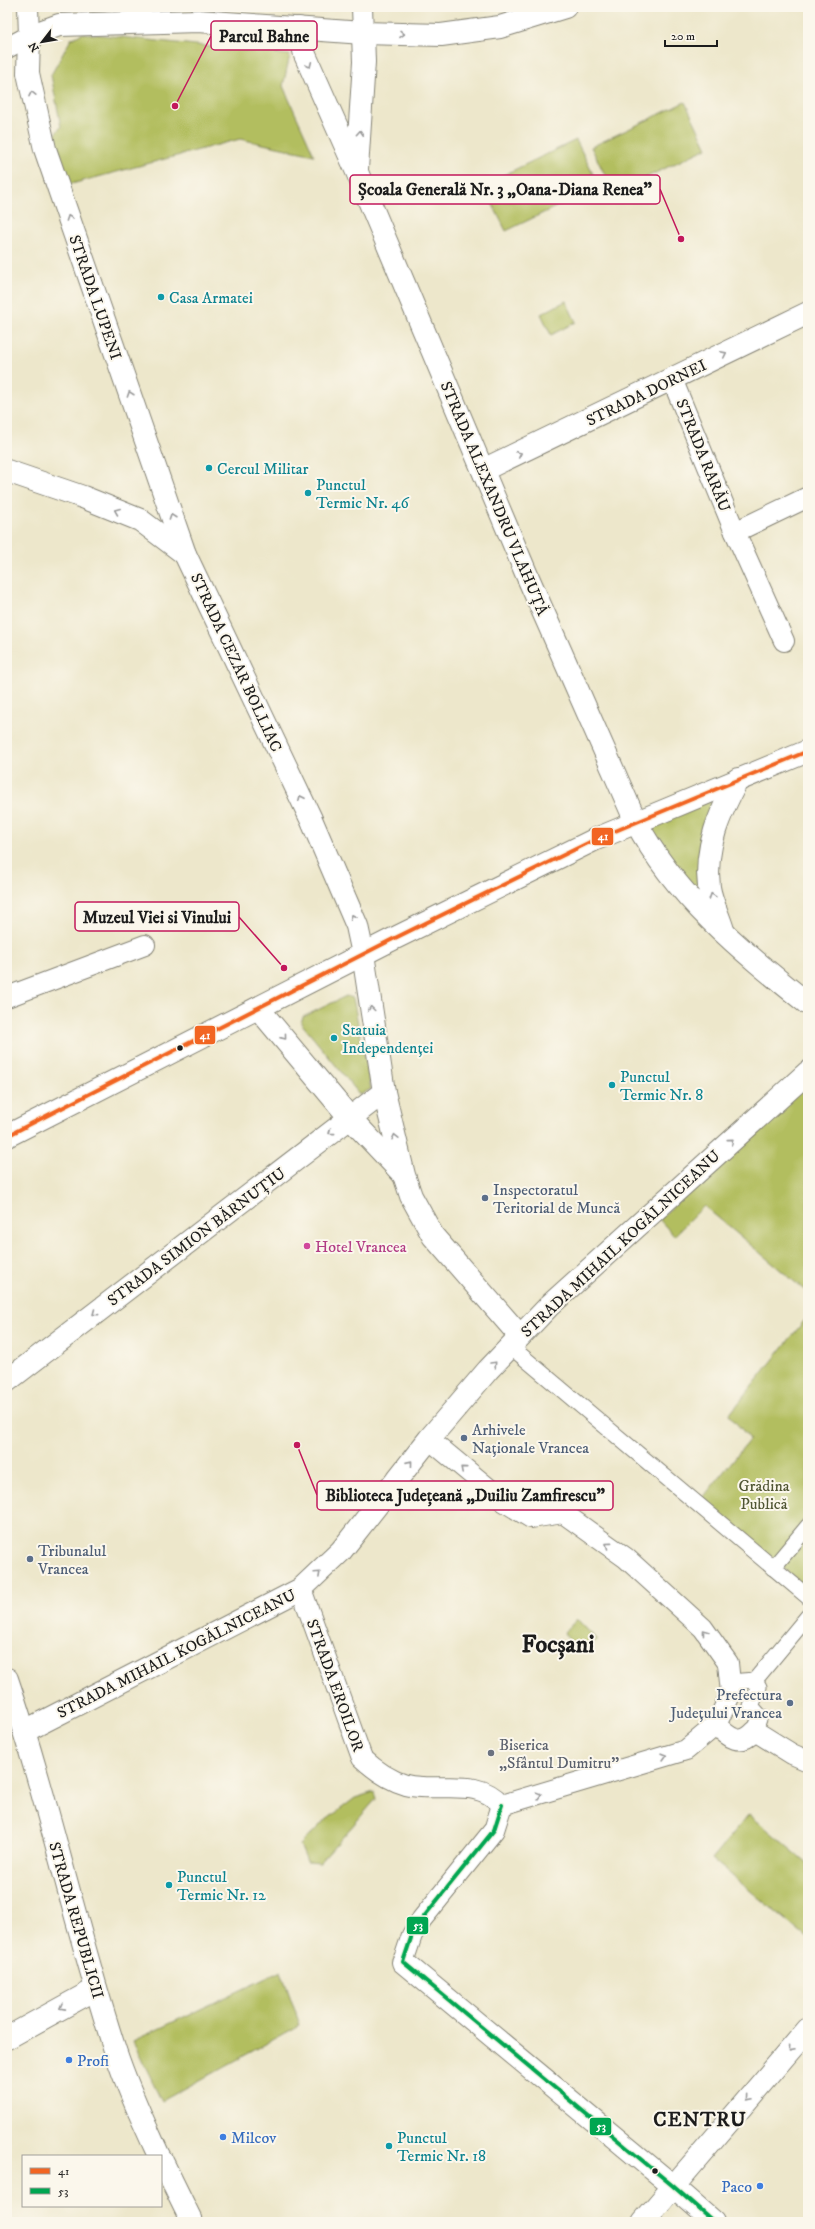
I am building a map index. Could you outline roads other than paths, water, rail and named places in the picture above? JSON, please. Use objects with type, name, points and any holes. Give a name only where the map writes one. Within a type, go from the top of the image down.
[{"type":"street","name":"STRADA LUPENI","points":[[28,7],[28,73],[44,149],[185,554]]},
{"type":"street","points":[[362,7],[363,33]]},
{"type":"street","points":[[7,48],[29,36],[59,25],[183,21],[363,33],[442,34],[500,27],[565,7]]},
{"type":"street","name":"STRADA ALEXANDRU VLAHUȚĂ","points":[[299,28],[305,55],[357,172],[483,470],[636,822],[651,850],[684,894],[724,933],[808,1004]]},
{"type":"street","name":"STRADA ALEXANDRU VLAHUȚĂ","points":[[357,172],[364,62],[363,33]]},
{"type":"street","name":"STRADA DORNEI","points":[[483,470],[808,313]]},
{"type":"street","name":"STRADA RARĂU","points":[[672,379],[735,532],[784,641]]},
{"type":"street","name":"STRADA CEZAR BOLLIAC","points":[[7,471],[83,497],[140,520],[185,554],[311,819],[357,926],[363,954],[384,1092],[404,1175],[411,1196],[433,1236],[515,1341]]},
{"type":"street","name":"STRADA RARĂU","points":[[735,532],[808,497]]},
{"type":"street","points":[[7,1136],[363,954],[568,853],[636,822],[808,751]]},
{"type":"street","points":[[724,933],[709,887],[709,861],[720,813],[738,779]]},
{"type":"street","points":[[7,997],[145,945]]},
{"type":"street","points":[[258,1008],[350,1118],[404,1175]]},
{"type":"street","name":"STRADA MIHAIL KOGĂLNICEANU","points":[[25,1731],[301,1589],[342,1551],[429,1439],[515,1341],[550,1304],[630,1230],[808,1072]]},
{"type":"street","name":"STRADA SIMION BĂRNUȚIU","points":[[7,1380],[384,1092]]},
{"type":"street","points":[[515,1341],[808,1597]]},
{"type":"street","points":[[429,1439],[505,1502],[531,1518],[563,1513],[626,1558],[702,1628],[728,1663],[731,1693],[716,1725],[686,1750],[502,1805],[494,1830],[422,1919],[412,1935],[403,1962],[673,2186],[714,2222]]},
{"type":"street","points":[[773,1568],[808,1526]]},
{"type":"street","name":"STRADA EROILOR","points":[[301,1589],[362,1758],[376,1771],[407,1785],[481,1790],[493,1795],[502,1805]]},
{"type":"street","points":[[730,1682],[755,1680],[808,1616]]},
{"type":"street","name":"STRADA REPUBLICII","points":[[7,1679],[25,1731],[96,1989],[131,2092],[160,2155]]},
{"type":"street","points":[[716,1725],[728,1736],[740,1740],[749,1738],[755,1731],[760,1716],[751,1706],[759,1687],[755,1680]]},
{"type":"street","points":[[755,1731],[792,1754],[808,1761]]},
{"type":"street","points":[[7,2038],[96,1989]]},
{"type":"street","points":[[643,2222],[808,2029]]},
{"type":"street","points":[[162,2161],[192,2222]]},
{"type":"place","name":"Parcul Bahne","points":[[175,106]]},
{"type":"place","name":"Școala Generală Nr. 3 „Oana-Diana Renea\"","points":[[681,239]]},
{"type":"place","name":"Casa Armatei","points":[[161,297]]},
{"type":"place","name":"Cercul Militar","points":[[209,468]]},
{"type":"place","name":"Punctul Termic Nr. 46","points":[[308,493]]},
{"type":"place","name":"Muzeul Viei si Vinului","points":[[284,968]]},
{"type":"place","name":"Statuia Independenței","points":[[334,1038]]},
{"type":"place","name":"Punctul Termic Nr. 8","points":[[612,1085]]},
{"type":"place","name":"Inspectoratul Teritorial de Muncă","points":[[485,1198]]},
{"type":"place","name":"Hotel Vrancea","points":[[307,1246]]},
{"type":"place","name":"Arhivele Naționale Vrancea","points":[[464,1438]]},
{"type":"place","name":"Biblioteca Județeană „Duiliu Zamfirescu\"","points":[[297,1445]]},
{"type":"place","name":"Tribunalul Vrancea","points":[[30,1559]]},
{"type":"place","name":"Prefectura Județului Vrancea","points":[[790,1703]]},
{"type":"place","name":"Biserica „Sfântul Dumitru\"","points":[[491,1753]]},
{"type":"place","name":"Punctul Termic Nr. 12","points":[[169,1885]]},
{"type":"place","name":"Profi","points":[[69,2060]]},
{"type":"place","name":"Milcov","points":[[223,2137]]},
{"type":"place","name":"Punctul Termic Nr. 18","points":[[389,2146]]},
{"type":"place","name":"Paco","points":[[760,2186]]},
{"type":"district","name":"Focșani","points":[[558,1644]]},
{"type":"district","name":"CENTRU","points":[[700,2119]]},
{"type":"park label","name":"Grădina Publică","points":[[764,1494]]}]
